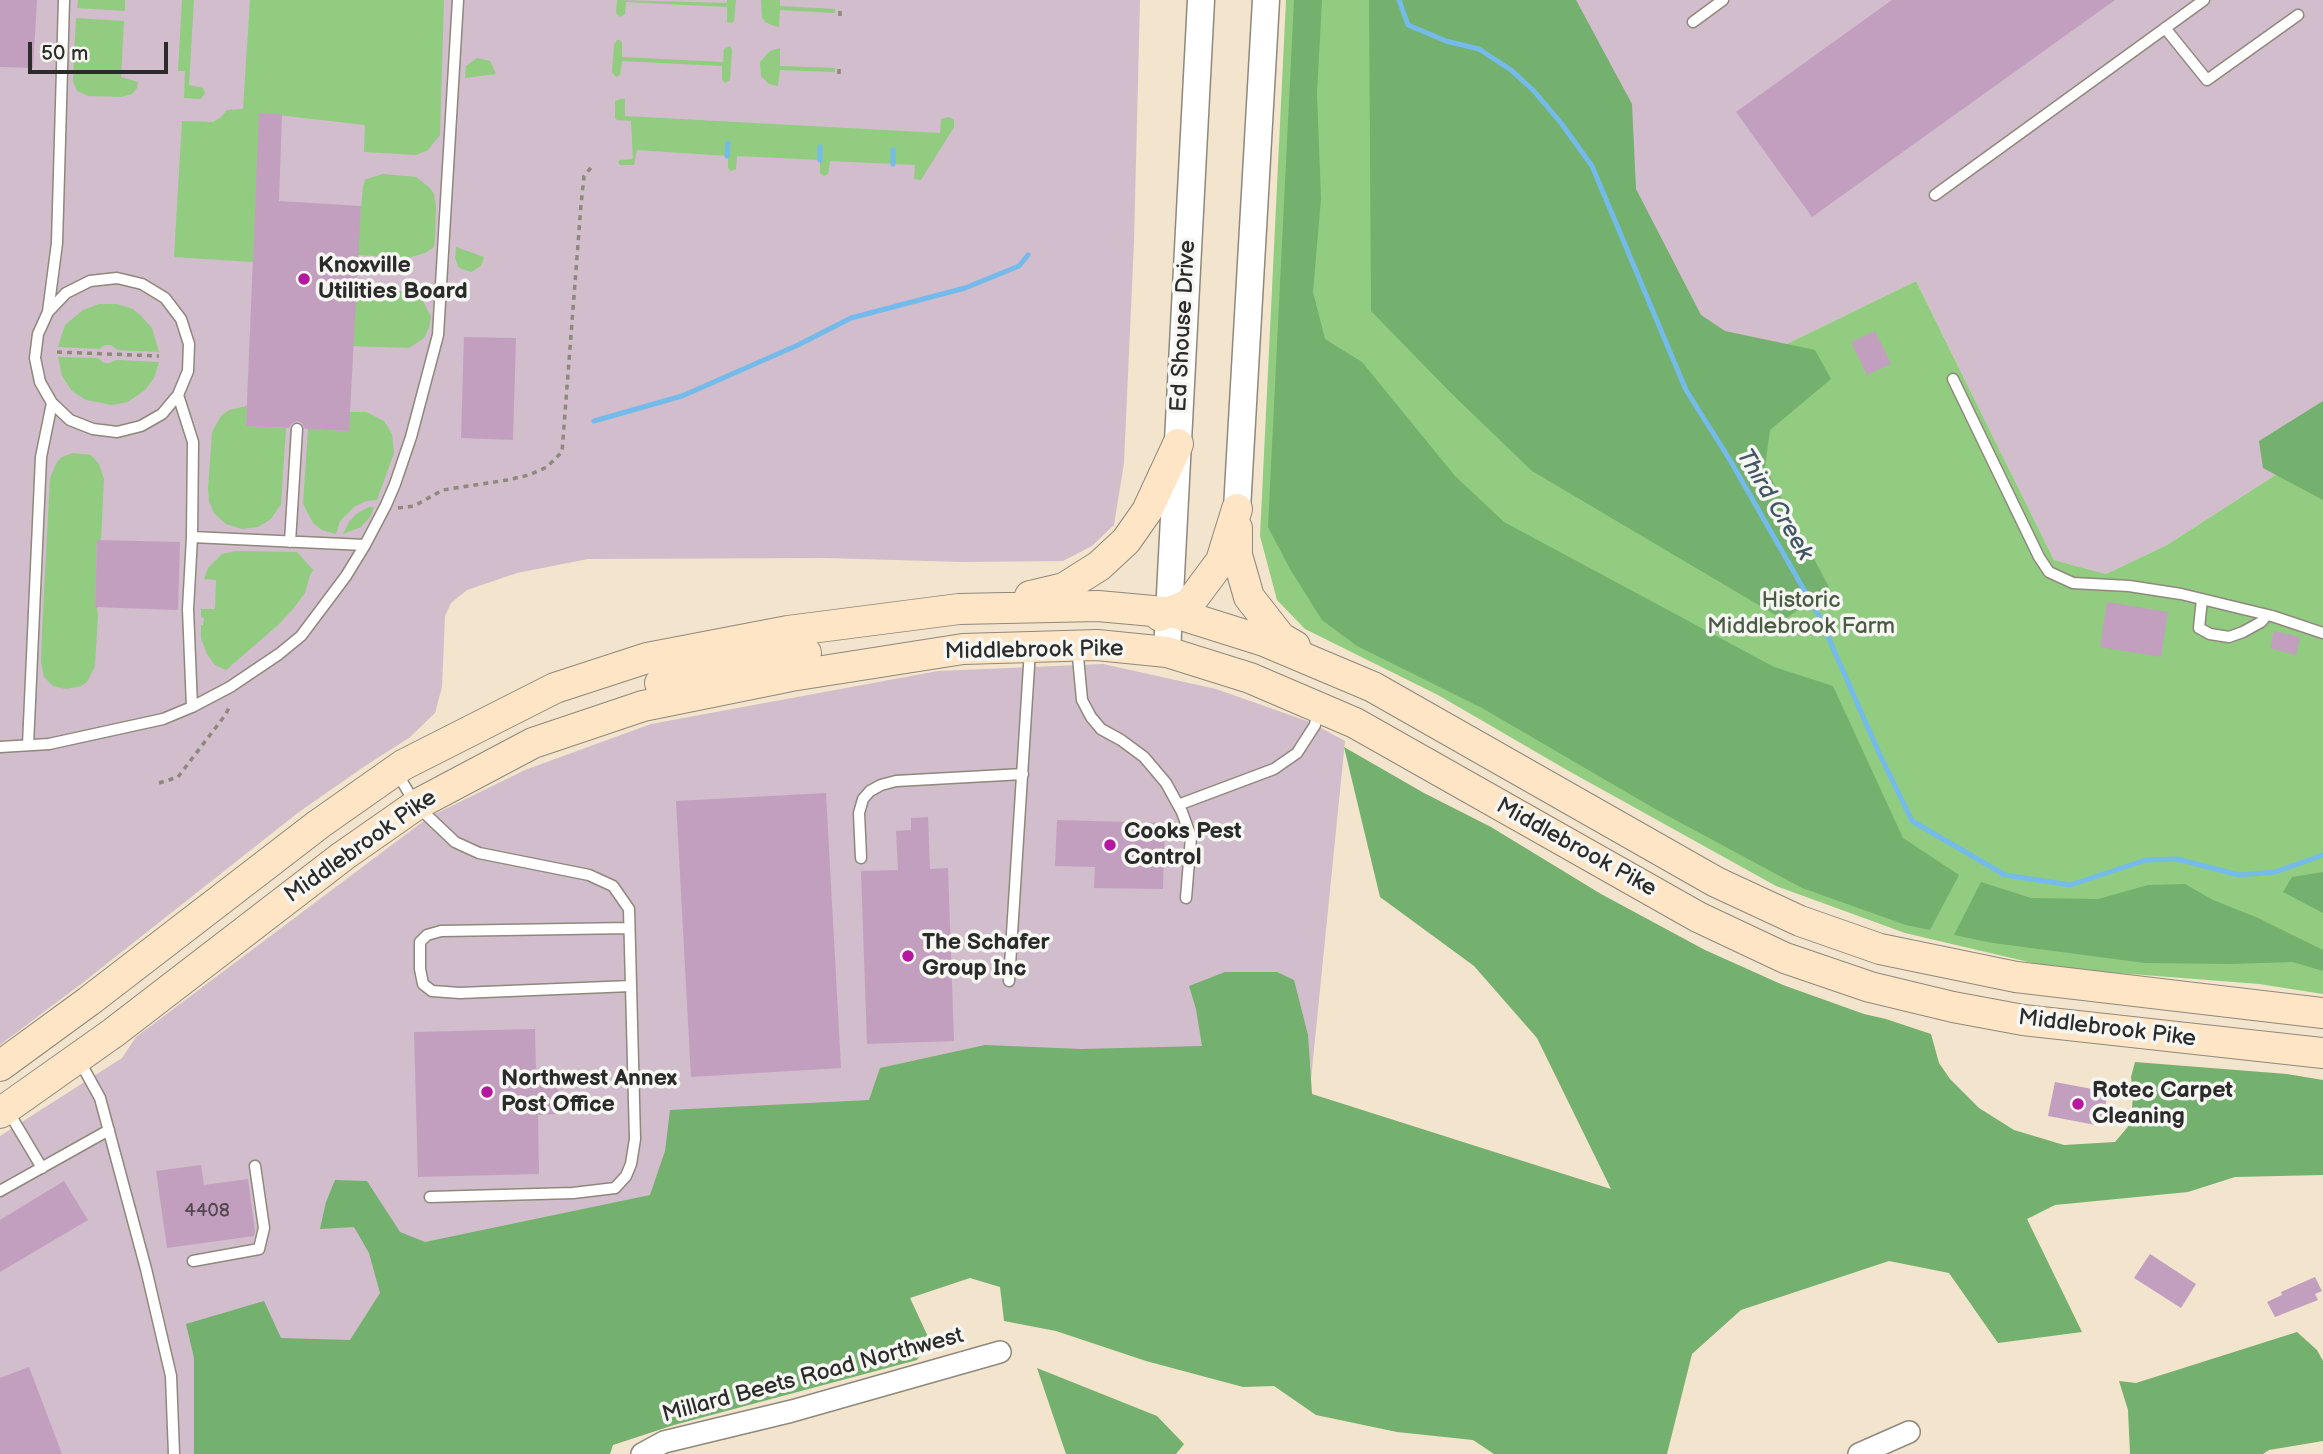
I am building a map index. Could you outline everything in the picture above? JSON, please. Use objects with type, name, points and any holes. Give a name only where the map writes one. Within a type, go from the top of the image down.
[{"type":"main road","points":[[975,609],[1064,588],[1099,566],[1126,541],[1147,511],[1178,444]]},
{"type":"main road","points":[[533,743],[639,688],[733,665],[953,630],[1102,628],[1144,624],[1189,604],[1222,561],[1237,509]]},
{"type":"main road","points":[[1237,509],[1237,555],[1249,597],[1281,638],[1373,687]]},
{"type":"main road","name":"Middlebrook Pike","points":[[0,1066],[319,824],[395,771],[555,688],[647,658],[788,631],[959,609],[1098,606],[1169,612],[1264,641],[1373,687],[1716,882],[1800,921],[1880,949],[2016,976],[2323,1013]]},
{"type":"main road","name":"Middlebrook Pike","points":[[3,1111],[78,1058],[343,856],[416,804],[533,743],[643,706],[791,676],[963,649],[1097,645],[1167,652],[1250,678],[1355,723],[1698,917],[1785,957],[1870,987],[2023,1020],[2323,1053]]},
{"type":"street","name":"Ed Shouse Drive","points":[[1167,652],[1201,0]]},
{"type":"street","points":[[1237,509],[1266,0]]},
{"type":"street","name":"Millard Beets Road Northwest","points":[[642,1454],[664,1442],[792,1411],[1000,1352]]},
{"type":"street","points":[[1859,1454],[1909,1432]]},
{"type":"lane","points":[[48,312],[66,293],[90,281],[117,278],[142,284],[165,298],[181,319],[189,344],[188,371],[178,395],[162,414],[141,426],[117,432],[93,429],[70,420],[52,403],[40,382],[35,358],[38,334],[48,312],[57,243],[64,0]]},
{"type":"lane","points":[[0,747],[49,744],[163,719],[192,707],[230,687],[301,636],[346,576],[365,545],[395,484],[411,437],[438,335],[458,0]]},
{"type":"lane","points":[[1693,22],[1723,0]]},
{"type":"lane","points":[[1936,195],[2204,0]]},
{"type":"lane","points":[[2165,28],[2207,80],[2298,15]]},
{"type":"lane","points":[[1954,379],[2039,557],[2049,572],[2073,583],[2129,586],[2203,599],[2323,633]]},
{"type":"lane","points":[[178,395],[193,442],[188,609],[192,707]]},
{"type":"lane","points":[[28,745],[41,457],[52,403]]},
{"type":"lane","points":[[290,542],[297,429]]},
{"type":"lane","points":[[192,537],[365,545]]},
{"type":"lane","points":[[2203,599],[2199,628],[2210,634],[2229,636],[2243,632],[2261,622],[2267,615]]},
{"type":"lane","points":[[1072,646],[1078,657],[1082,700],[1091,717],[1101,729],[1144,757],[1166,783],[1178,805],[1191,837],[1186,898]]},
{"type":"lane","points":[[1009,981],[1031,647]]},
{"type":"lane","points":[[1178,805],[1273,769],[1297,753],[1315,725],[1318,707]]},
{"type":"lane","points":[[395,771],[416,804],[455,842],[479,853],[589,875],[613,886],[629,909],[635,1139],[626,1176],[615,1188],[573,1193],[430,1197]]},
{"type":"lane","points":[[861,858],[859,813],[863,799],[881,785],[896,781],[1023,774]]},
{"type":"lane","points":[[629,928],[440,931],[427,935],[420,942],[420,969],[423,984],[432,991],[460,993],[631,986]]},
{"type":"lane","points":[[78,1058],[100,1098],[146,1269],[171,1376],[174,1454]]},
{"type":"lane","points":[[3,1111],[42,1168]]},
{"type":"lane","points":[[0,1191],[108,1130]]},
{"type":"lane","points":[[193,1261],[258,1249],[264,1228],[255,1166]]},
{"type":"path","points":[[396,508],[414,506],[443,491],[529,475],[547,467],[562,452],[583,183],[584,176],[594,164]]},
{"type":"path","points":[[57,352],[159,356]]},
{"type":"path","points":[[159,783],[178,777],[230,705]]},
{"type":"shaded area","points":[[0,0],[1140,0],[1134,241],[1124,463],[1114,525],[1092,546],[1063,561],[588,559],[517,573],[467,590],[451,603],[445,616],[442,687],[435,713],[409,738],[299,812],[0,1045]]},
{"type":"shaded area","points":[[1553,0],[2323,0],[2323,431],[2280,472],[2167,545],[2106,574],[2054,560],[1916,281],[1709,382]]},
{"type":"shaded area","points":[[1103,664],[1216,689],[1310,722],[1345,741],[1306,1129],[345,1454],[0,1454],[0,1136],[122,1058],[136,1037],[429,817],[525,770],[651,724],[938,671]]},
{"type":"green space","points":[[78,0],[125,0],[125,11],[77,8]]},
{"type":"green space","points":[[182,0],[194,0],[189,85],[203,88],[205,93],[201,99],[184,98],[185,71],[178,71]]},
{"type":"green space","points":[[250,0],[444,0],[440,135],[428,150],[416,155],[364,152],[365,125],[260,113],[253,262],[174,257],[182,121],[213,122],[227,110],[243,109]]},
{"type":"green space","points":[[617,0],[727,3],[727,0],[736,0],[732,23],[727,22],[727,7],[626,2],[625,14],[620,17],[616,13]]},
{"type":"green space","points":[[761,0],[780,0],[780,6],[835,9],[835,13],[780,10],[779,27],[765,22]]},
{"type":"green space","name":"Historic Middlebrook Farm","points":[[1286,0],[1553,0],[1622,190],[1709,382],[1916,281],[2054,560],[2106,574],[2167,545],[2280,472],[2323,431],[2323,994],[2259,984],[2054,968],[1905,933],[1776,886],[1438,695],[1305,629],[1277,600],[1260,536]]},
{"type":"green space","points":[[1294,0],[1322,0],[1317,93],[1321,199],[1313,292],[1325,339],[1362,362],[1455,476],[1504,522],[1774,667],[1833,686],[1903,838],[1959,875],[1930,930],[1906,925],[1802,888],[1657,810],[1482,708],[1357,646],[1322,620],[1268,527]]},
{"type":"green space","points":[[1369,0],[1576,0],[1632,104],[1636,189],[1701,315],[1725,331],[1815,350],[1831,379],[1770,430],[1765,467],[1829,587],[1784,620],[1532,471],[1371,311]]},
{"type":"green space","points":[[76,18],[124,21],[121,77],[138,82],[132,94],[121,97],[89,96],[77,91],[73,81]]},
{"type":"green space","points":[[617,40],[622,43],[622,57],[723,62],[724,49],[730,46],[730,80],[725,83],[722,79],[722,66],[622,61],[620,75],[616,77],[612,72],[614,45]]},
{"type":"green space","points":[[780,48],[780,66],[835,68],[835,72],[780,70],[778,86],[769,84],[761,76],[760,62],[770,51]]},
{"type":"green space","points":[[477,58],[490,61],[496,74],[465,78],[466,66]]},
{"type":"green space","points":[[625,99],[625,116],[940,133],[941,119],[949,117],[954,120],[954,127],[921,180],[914,179],[915,165],[830,161],[828,174],[824,176],[820,173],[820,160],[737,156],[736,169],[731,171],[728,168],[728,156],[637,150],[634,165],[620,165],[620,160],[633,159],[631,121],[615,118],[615,101]]},
{"type":"green space","points":[[383,174],[416,177],[434,194],[434,247],[425,253],[408,258],[357,255],[363,186],[366,179]]},
{"type":"green space","points":[[456,247],[484,257],[481,266],[471,272],[459,268],[455,258]]},
{"type":"green space","points":[[355,288],[413,292],[422,299],[431,317],[424,338],[409,348],[352,346]]},
{"type":"green space","points":[[99,304],[117,304],[133,309],[152,328],[159,352],[118,350],[111,345],[99,349],[58,347],[65,325],[83,310]]},
{"type":"green space","points":[[58,357],[98,358],[104,363],[116,360],[159,362],[154,378],[145,390],[128,402],[112,405],[86,400],[72,391],[62,376]]},
{"type":"green space","points":[[2323,401],[2323,500],[2263,468],[2259,441]]},
{"type":"green space","points":[[247,406],[246,426],[286,428],[281,504],[271,519],[258,527],[242,529],[226,524],[214,513],[208,489],[212,432],[221,416],[229,410]]},
{"type":"green space","points":[[349,412],[366,412],[384,421],[392,434],[394,453],[377,500],[366,501],[354,507],[340,521],[336,534],[322,530],[313,523],[303,504],[308,429],[348,431]]},
{"type":"green space","points":[[73,453],[91,455],[99,464],[104,479],[101,540],[97,541],[95,607],[98,616],[95,666],[87,682],[66,689],[53,686],[44,677],[41,662],[50,478],[57,462]]},
{"type":"green space","points":[[374,507],[361,527],[343,534],[356,514]]},
{"type":"green space","points":[[236,551],[297,552],[313,570],[305,593],[293,609],[226,670],[215,665],[207,654],[201,638],[204,618],[201,617],[201,609],[215,609],[216,580],[204,579],[208,568],[222,554]]},
{"type":"green space","points":[[1344,747],[1424,793],[1491,827],[1601,894],[1705,950],[1783,985],[1931,1034],[1939,1063],[1950,1079],[1979,1108],[2014,1130],[2064,1145],[2115,1142],[2131,1123],[2131,1077],[2135,1062],[2287,1074],[2323,1080],[2323,1175],[2235,1177],[2188,1192],[2055,1205],[2027,1219],[2082,1332],[1998,1343],[1949,1273],[1889,1261],[1741,1310],[1692,1354],[1667,1454],[1494,1454],[1473,1440],[1397,1432],[1316,1415],[1274,1386],[1243,1387],[1146,1361],[1056,1331],[1004,1321],[1000,1287],[970,1278],[910,1298],[930,1341],[917,1360],[674,1425],[613,1445],[610,1454],[194,1454],[194,1358],[186,1324],[264,1301],[281,1338],[350,1340],[380,1293],[369,1253],[354,1227],[320,1229],[326,1202],[335,1180],[367,1181],[400,1232],[425,1242],[650,1195],[665,1151],[670,1110],[869,1100],[880,1068],[985,1045],[1082,1049],[1202,1046],[1189,986],[1225,972],[1277,972],[1294,980],[1308,1035],[1312,1094],[1611,1189],[1537,1038],[1474,966],[1380,897]]},
{"type":"green space","points":[[2323,872],[2323,913],[2283,892],[2292,877]]},
{"type":"green space","points":[[1981,882],[2031,898],[2098,899],[2148,885],[2185,884],[2213,900],[2258,918],[2323,950],[2323,971],[2293,962],[2145,963],[1993,943],[1954,935]]},
{"type":"green space","points":[[2297,1332],[2317,1350],[2323,1361],[2323,1441],[2269,1450],[2263,1454],[2130,1454],[2128,1410],[2119,1381],[2136,1383]]},
{"type":"green space","points":[[1037,1368],[1157,1416],[1184,1444],[1176,1454],[1066,1454]]},
{"type":"building","points":[[0,0],[37,0],[33,68],[0,67]]},
{"type":"building","points":[[1892,0],[2115,0],[1812,217],[1736,112]]},
{"type":"building","name":"Knoxville Utilities Board","points":[[259,113],[282,114],[279,201],[361,206],[349,431],[305,429],[302,423],[297,421],[289,428],[246,426]]},
{"type":"building","points":[[1875,331],[1891,364],[1867,375],[1851,342]]},
{"type":"building","points":[[464,337],[516,338],[513,440],[461,438]]},
{"type":"building","points":[[97,540],[180,542],[178,610],[95,607]]},
{"type":"building","points":[[2107,602],[2168,612],[2161,657],[2100,647]]},
{"type":"building","points":[[2274,631],[2300,637],[2296,655],[2270,648]]},
{"type":"building","points":[[826,793],[841,1068],[691,1077],[676,801]]},
{"type":"building","name":"The Schafer Group Inc","points":[[928,817],[930,869],[948,868],[954,1041],[867,1044],[861,871],[898,870],[896,831],[911,830],[911,818]]},
{"type":"building","name":"Cooks Pest Control","points":[[1057,820],[1165,823],[1163,889],[1094,888],[1095,867],[1055,866]]},
{"type":"building","name":"Northwest Annex Post Office","points":[[535,1029],[536,1071],[558,1070],[559,1114],[538,1115],[539,1174],[418,1177],[414,1032]]},
{"type":"building","name":"Rotec Carpet Cleaning","points":[[2055,1082],[2108,1092],[2101,1126],[2048,1116]]},
{"type":"building","points":[[201,1165],[204,1185],[248,1179],[254,1236],[167,1248],[156,1171]]},
{"type":"building","points":[[64,1181],[88,1220],[0,1272],[0,1220]]},
{"type":"building","points":[[2150,1254],[2196,1284],[2181,1308],[2134,1278]]},
{"type":"building","points":[[2315,1277],[2322,1291],[2315,1294],[2318,1300],[2275,1317],[2267,1302],[2282,1295],[2281,1292]]},
{"type":"building","points":[[29,1367],[62,1454],[0,1454],[0,1378]]},
{"type":"waterway","name":"Third Creek","points":[[1399,0],[1408,25],[1446,41],[1479,49],[1511,70],[1534,91],[1592,166],[1686,390],[1730,460],[1819,616],[1912,821],[2005,875],[2070,885],[2146,860],[2177,859],[2239,875],[2275,872],[2323,855]]},
{"type":"waterway","points":[[727,156],[728,143]]},
{"type":"waterway","points":[[820,147],[820,160]]},
{"type":"waterway","points":[[893,150],[893,164]]},
{"type":"waterway","points":[[594,421],[682,396],[798,345],[851,318],[965,288],[1019,266],[1028,255]]},
{"type":"place","name":"Knoxville Utilities Board","points":[[304,279]]},
{"type":"place","name":"Cooks Pest Control","points":[[1110,845]]},
{"type":"place","name":"The Schafer Group Inc","points":[[908,956]]},
{"type":"place","name":"Northwest Annex Post Office","points":[[487,1092]]},
{"type":"place","name":"Rotec Carpet Cleaning","points":[[2078,1104]]}]
